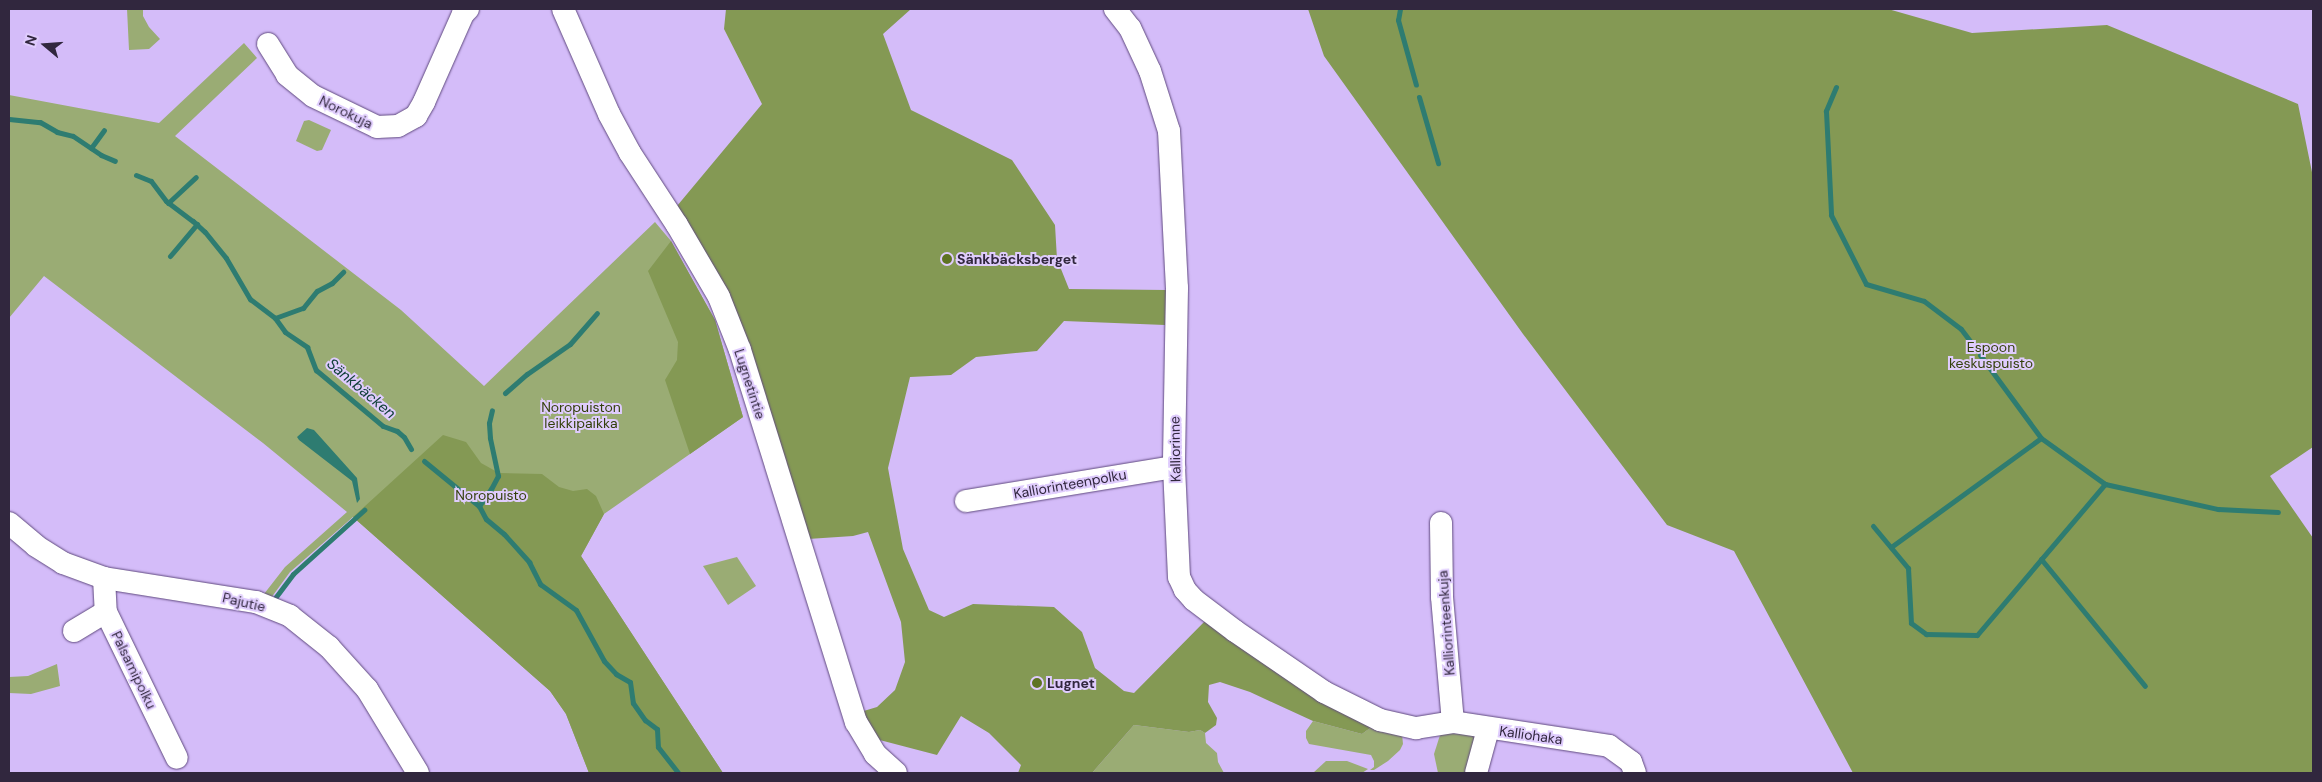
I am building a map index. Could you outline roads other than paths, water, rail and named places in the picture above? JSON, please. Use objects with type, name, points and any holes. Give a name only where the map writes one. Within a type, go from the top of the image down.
[{"type":"street","name":"Norokuja","points":[[268,44],[287,75],[313,96],[378,128],[398,126],[416,116],[463,14],[468,9]]},
{"type":"street","name":"Lugnetintie","points":[[563,9],[608,114],[719,297],[740,350],[856,722],[876,754],[896,773]]},
{"type":"street","name":"Kalliorinne","points":[[1115,9],[1130,28],[1150,71],[1168,131],[1177,288],[1174,467],[1179,577],[1185,590],[1194,600],[1316,686],[1355,709],[1380,720],[1416,728],[1453,722]]},
{"type":"street","name":"Kalliorinteenpolku","points":[[966,500],[1174,467]]},
{"type":"street","name":"Pajutie","points":[[9,523],[36,546],[63,563],[104,578],[256,602],[290,616],[328,648],[367,689],[418,773]]},
{"type":"street","name":"Kalliorinteenkuja","points":[[1441,523],[1442,597],[1453,722]]},
{"type":"street","name":"Palsamipolku","points":[[104,578],[106,612],[178,758]]},
{"type":"street","points":[[74,631],[106,612]]},
{"type":"street","name":"Kalliohaka","points":[[1453,722],[1488,729],[1609,746],[1631,762],[1635,773]]},
{"type":"street","points":[[1476,773],[1488,729]]},
{"type":"waterway","points":[[1400,9],[1398,20],[1416,85]]},
{"type":"waterway","points":[[1836,87],[1826,111],[1831,215],[1866,284],[1924,301],[1961,329],[1973,345]]},
{"type":"waterway","points":[[1419,97],[1438,163]]},
{"type":"waterway","name":"Sänkbäcken","points":[[9,119],[40,122],[57,132],[73,136],[101,155],[115,161]]},
{"type":"waterway","points":[[91,148],[104,130]]},
{"type":"waterway","name":"Sänkbäcken","points":[[136,175],[151,181],[166,201],[205,232],[226,258],[250,299],[275,318],[285,332],[307,347],[316,370],[383,426],[397,431],[404,437],[411,449]]},
{"type":"waterway","points":[[168,203],[196,177]]},
{"type":"waterway","points":[[170,256],[197,224]]},
{"type":"waterway","points":[[275,318],[303,308],[317,291],[332,283],[343,272]]},
{"type":"waterway","points":[[505,393],[527,374],[570,344],[597,313]]},
{"type":"waterway","points":[[1980,355],[2041,438],[2105,484],[2218,509],[2278,512]]},
{"type":"waterway","points":[[479,506],[498,476],[490,438],[489,423],[492,410]]},
{"type":"waterway","points":[[1891,547],[2041,438]]},
{"type":"waterway","name":"Sänkbäcken","points":[[424,461],[479,506],[486,519],[504,534],[529,562],[540,584],[576,610],[604,661],[616,674],[630,682],[633,703],[645,720],[657,729],[658,747],[678,773]]},
{"type":"waterway","points":[[1873,526],[1908,568],[1911,623],[1926,634],[1977,635],[2105,484]]},
{"type":"waterway","points":[[275,598],[293,574],[364,510]]},
{"type":"waterway","points":[[2041,559],[2145,686]]},
{"type":"place","name":"Sänkbäcksberget","points":[[947,259]]},
{"type":"place","name":"Lugnet","points":[[1037,683]]},
{"type":"park label","name":"Espoon keskuspuisto","points":[[1991,356]]},
{"type":"park label","name":"Noropuiston leikkipaikka","points":[[581,416]]},
{"type":"park label","name":"Noropuisto","points":[[491,495]]}]
